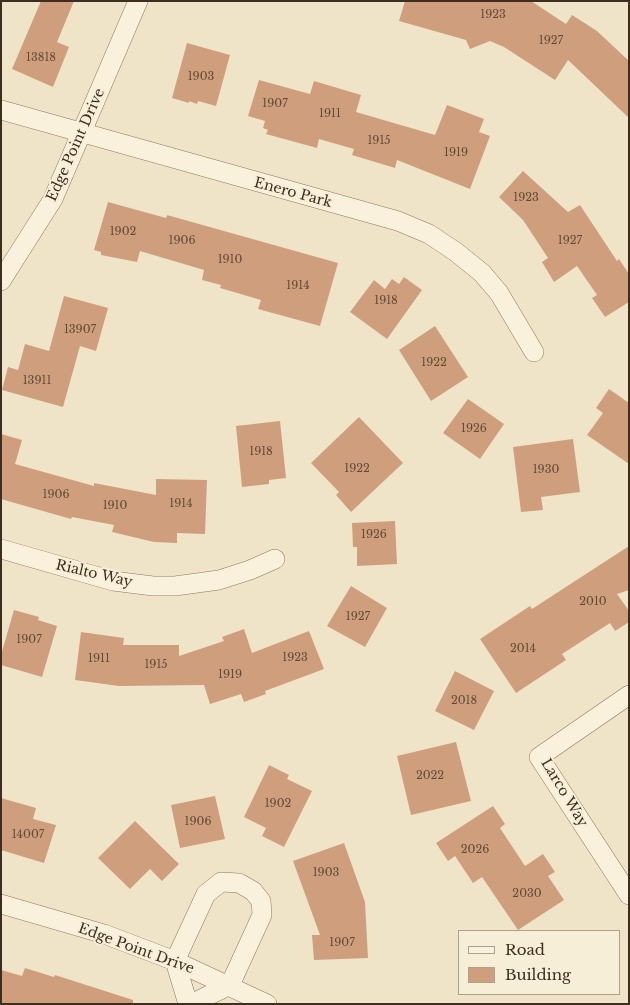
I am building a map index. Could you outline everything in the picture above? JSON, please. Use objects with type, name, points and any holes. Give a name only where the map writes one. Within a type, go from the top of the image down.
[{"type":"street","name":"Edge Point Drive","points":[[1,281],[53,199],[138,1]]},
{"type":"street","name":"Enero Park","points":[[1,110],[81,134],[398,221],[429,234],[456,252],[482,274],[499,293],[534,352]]},
{"type":"street","name":"Rialto Way","points":[[1,549],[113,581],[154,586],[175,586],[219,580],[250,570],[275,558]]},
{"type":"street","name":"Larco Way","points":[[629,695],[539,757],[629,895]]},
{"type":"street","points":[[222,882],[239,883],[253,891],[262,901],[262,915],[230,985],[189,1004],[175,961],[206,894],[222,882]]},
{"type":"street","name":"Edge Point Drive","points":[[1,904],[104,934],[175,961],[230,985],[267,1004]]},
{"type":"building","points":[[41,1],[74,1],[57,42],[69,47],[53,87],[12,69]]},
{"type":"building","points":[[405,1],[531,1],[566,24],[572,15],[597,31],[629,61],[629,118],[568,60],[555,80],[504,47],[490,41],[470,49],[466,40],[399,21]]},
{"type":"building","points":[[187,43],[230,55],[216,106],[198,101],[197,104],[189,101],[189,103],[172,98]]},
{"type":"building","points":[[259,80],[310,94],[314,81],[361,95],[356,112],[435,135],[447,105],[484,119],[479,132],[490,136],[470,189],[397,160],[395,168],[352,155],[354,149],[319,139],[317,148],[266,134],[268,130],[263,128],[265,121],[248,116]]},
{"type":"building","points":[[523,171],[568,212],[580,205],[617,261],[619,259],[629,274],[629,302],[605,317],[592,298],[597,295],[577,266],[554,282],[542,262],[548,258],[523,220],[499,197]]},
{"type":"building","points":[[108,202],[166,218],[167,215],[338,263],[320,326],[258,309],[261,300],[220,288],[221,285],[202,280],[204,270],[140,251],[137,262],[101,255],[101,252],[94,250]]},
{"type":"building","points":[[404,277],[422,290],[387,339],[350,312],[374,280],[385,289],[392,279],[399,284]]},
{"type":"building","points":[[64,296],[108,308],[96,351],[80,346],[63,407],[2,390],[8,367],[18,370],[25,344],[49,351]]},
{"type":"building","points":[[435,326],[468,377],[431,401],[399,350]]},
{"type":"building","points":[[609,389],[629,403],[629,464],[587,435],[603,413],[596,408]]},
{"type":"building","points":[[468,399],[504,424],[480,459],[443,433]]},
{"type":"building","points":[[359,417],[403,463],[351,512],[336,495],[339,492],[311,463]]},
{"type":"building","points":[[280,421],[286,478],[269,480],[269,484],[242,487],[236,426]]},
{"type":"building","points":[[1,434],[22,440],[15,464],[94,486],[94,483],[156,495],[156,479],[207,480],[205,534],[177,533],[177,543],[154,542],[112,532],[114,525],[72,517],[71,519],[1,499]]},
{"type":"building","points":[[573,439],[580,492],[541,497],[543,510],[521,512],[513,447]]},
{"type":"building","points":[[395,521],[397,564],[357,566],[357,547],[353,547],[352,523]]},
{"type":"building","points":[[629,546],[629,590],[617,594],[629,611],[629,622],[615,631],[610,623],[562,654],[566,660],[516,693],[480,639],[530,606],[532,609]]},
{"type":"building","points":[[351,586],[387,608],[365,647],[327,626]]},
{"type":"building","points":[[14,610],[39,617],[38,620],[57,626],[42,677],[1,665],[1,655]]},
{"type":"building","points":[[244,629],[252,653],[309,631],[324,669],[265,691],[266,694],[244,702],[241,694],[210,704],[204,685],[119,686],[75,680],[81,632],[124,638],[123,645],[179,645],[179,656],[224,641],[222,637]]},
{"type":"building","points":[[455,671],[494,691],[474,730],[435,711]]},
{"type":"building","points":[[456,742],[471,801],[411,815],[397,756]]},
{"type":"building","points":[[269,765],[289,775],[287,779],[312,791],[284,847],[262,836],[266,828],[244,817]]},
{"type":"building","points":[[215,796],[225,839],[180,848],[171,805]]},
{"type":"building","points":[[1,798],[36,808],[33,819],[56,825],[44,863],[1,850]]},
{"type":"building","points":[[493,806],[505,824],[500,828],[525,866],[543,854],[555,872],[548,876],[564,900],[518,930],[482,877],[473,883],[455,856],[448,861],[436,843]]},
{"type":"building","points":[[135,821],[179,864],[162,881],[150,869],[130,889],[98,858]]},
{"type":"building","points":[[344,843],[365,902],[368,958],[314,960],[312,935],[320,935],[293,861]]},
{"type":"building","points":[[25,968],[54,977],[55,975],[133,1000],[133,1004],[1,1004],[1,970],[22,976]]}]
